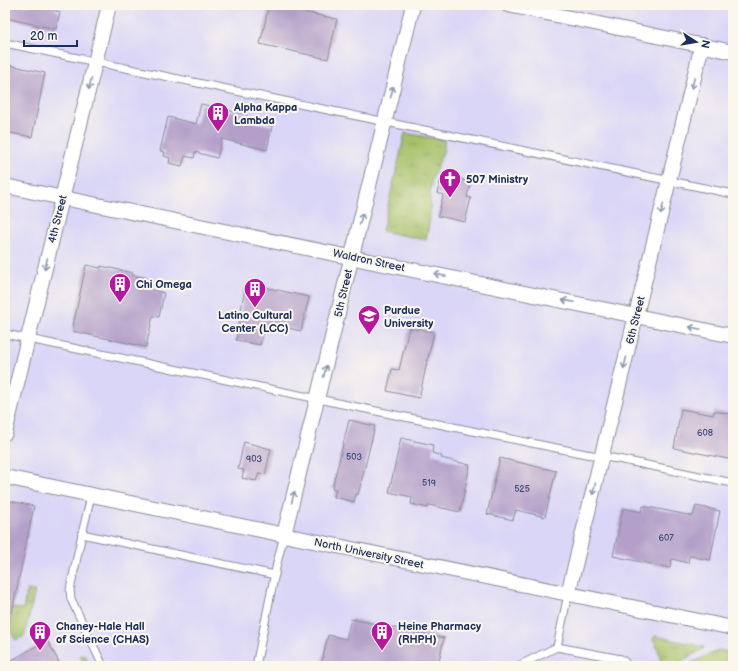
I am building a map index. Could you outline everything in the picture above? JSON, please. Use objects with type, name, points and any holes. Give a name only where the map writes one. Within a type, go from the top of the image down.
[{"type":"street","name":"4th Street","points":[[5,433],[109,5]]},
{"type":"street","name":"5th Street","points":[[284,535],[413,5]]},
{"type":"street","points":[[508,5],[733,52]]},
{"type":"street","name":"6th Street","points":[[568,594],[702,45]]},
{"type":"street","name":"Waldron Street","points":[[5,186],[352,256],[733,336]]},
{"type":"street","name":"North University Street","points":[[5,477],[733,628]]},
{"type":"lane","points":[[5,43],[733,194]]},
{"type":"lane","points":[[5,334],[733,483]]},
{"type":"lane","points":[[91,496],[70,590],[71,599],[103,666]]},
{"type":"lane","points":[[82,534],[275,575]]},
{"type":"lane","points":[[256,666],[284,535]]},
{"type":"lane","points":[[557,647],[568,594]]},
{"type":"lane","points":[[518,666],[557,647],[621,659],[625,662],[626,666]]},
{"type":"shaded area","name":"Purdue University","points":[[5,5],[733,5],[733,666],[5,666]]},
{"type":"green space","points":[[405,133],[444,140],[444,150],[432,179],[430,194],[430,219],[426,240],[382,231]]},
{"type":"green space","points":[[27,590],[35,591],[25,634],[23,637],[15,640],[9,627],[12,608],[23,609]]},
{"type":"green space","points":[[656,636],[704,647],[703,649],[672,666],[661,666],[660,657],[653,639]]},
{"type":"green space","points":[[718,650],[733,653],[733,666],[686,666]]},
{"type":"green space","points":[[84,654],[91,666],[85,666],[80,656]]},
{"type":"building","points":[[5,5],[57,5],[56,11],[60,12],[56,29],[5,18]]},
{"type":"building","points":[[269,5],[337,19],[328,59],[260,44]]},
{"type":"building","points":[[5,64],[45,73],[32,137],[5,132]]},
{"type":"building","name":"Alpha Kappa Lambda","points":[[201,104],[247,115],[246,120],[272,126],[267,150],[222,139],[217,158],[195,152],[194,158],[185,156],[182,166],[169,163],[170,158],[164,156],[165,152],[160,151],[168,117],[196,124]]},
{"type":"building","points":[[442,175],[471,182],[467,197],[471,198],[465,222],[438,216],[443,195],[437,193]]},
{"type":"building","name":"Chi Omega","points":[[86,265],[101,268],[101,266],[133,273],[132,275],[147,278],[144,288],[164,293],[159,317],[153,316],[146,347],[72,331]]},
{"type":"building","points":[[251,284],[309,297],[301,331],[266,323],[260,345],[236,340],[245,287],[250,288]]},
{"type":"building","points":[[409,328],[417,330],[417,328],[434,332],[419,398],[387,391],[392,369],[399,370]]},
{"type":"building","points":[[681,409],[713,415],[714,411],[731,414],[730,419],[733,419],[733,460],[674,448]]},
{"type":"building","points":[[349,420],[375,426],[358,495],[356,494],[354,502],[334,497],[336,489],[332,489]]},
{"type":"building","points":[[401,438],[433,445],[432,453],[442,456],[441,458],[470,465],[460,512],[429,505],[428,508],[411,504],[412,497],[389,492]]},
{"type":"building","points":[[244,442],[271,449],[265,475],[259,473],[256,481],[242,478],[244,470],[238,469]]},
{"type":"building","points":[[500,458],[556,471],[545,517],[516,510],[513,520],[487,514]]},
{"type":"building","points":[[5,500],[34,506],[12,612],[5,612]]},
{"type":"building","points":[[643,506],[693,516],[696,506],[720,511],[710,560],[689,556],[688,563],[672,559],[670,568],[613,556],[623,508],[641,512]]},
{"type":"building","name":"Heine Pharmacy (RHPH)","points":[[351,619],[444,638],[438,666],[321,666],[328,635],[346,639]]},
{"type":"building","name":"Chaney-Hale Hall of Science (CHAS)","points":[[47,640],[61,666],[5,666],[5,664]]},
{"type":"place","name":"Alpha Kappa Lambda","points":[[218,132]]},
{"type":"place","name":"507 Ministry","points":[[450,198]]},
{"type":"place","name":"Chi Omega","points":[[120,304]]},
{"type":"place","name":"Latino Cultural Center (LCC)","points":[[255,308]]},
{"type":"place","name":"Purdue University","points":[[369,336]]},
{"type":"place","name":"Chaney-Hale Hall of Science (CHAS)","points":[[40,652]]},
{"type":"place","name":"Heine Pharmacy (RHPH)","points":[[382,652]]}]
